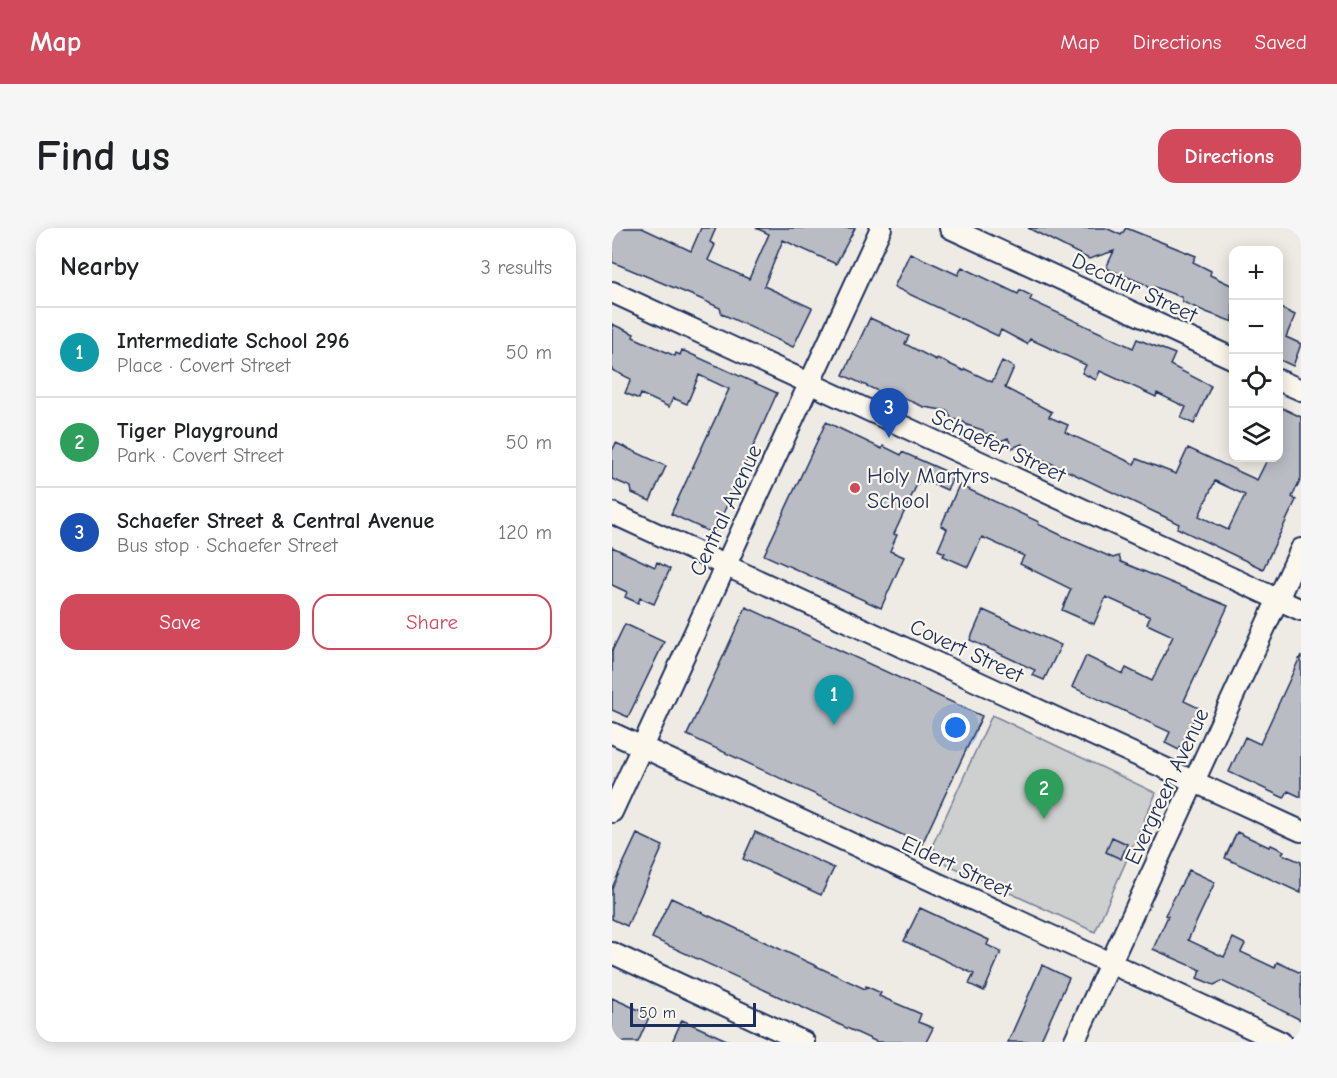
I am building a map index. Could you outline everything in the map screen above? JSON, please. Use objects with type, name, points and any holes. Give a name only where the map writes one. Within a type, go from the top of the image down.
[{"type":"street","name":"Central Avenue","points":[[612,812],[881,228]]},
{"type":"street","name":"Decatur Street","points":[[950,228],[1229,357]]},
{"type":"street","name":"Schaefer Street","points":[[612,292],[1301,610]]},
{"type":"street","points":[[1283,382],[1301,390]]},
{"type":"street","name":"Covert Street","points":[[612,513],[1301,831]]},
{"type":"street","name":"Evergreen Avenue","points":[[1074,1042],[1301,549]]},
{"type":"street","name":"Eldert Street","points":[[612,733],[1281,1042]]},
{"type":"street","points":[[612,953],[804,1042]]},
{"type":"shaded area","points":[[992,715],[1156,793],[1095,932],[938,860],[933,844]]},
{"type":"building","points":[[612,228],[642,228],[691,251],[701,228],[716,228],[710,242],[715,245],[708,260],[749,279],[769,234],[756,228],[855,228],[836,264],[783,240],[764,286],[812,308],[793,347],[722,314],[720,308],[701,299],[612,262]]},
{"type":"building","points":[[1028,228],[1106,228],[1121,235],[1126,228],[1196,256],[1193,262],[1211,271],[1210,275],[1229,284],[1229,321],[1183,302],[1181,297],[1155,287],[1148,288],[1147,285],[1106,268],[1114,251],[1089,259]]},
{"type":"building","points":[[910,253],[958,275],[962,267],[1018,294],[1020,290],[1032,296],[1030,300],[1133,348],[1137,339],[1175,354],[1170,365],[1211,386],[1194,424],[1181,418],[1186,407],[1157,393],[1156,397],[1100,371],[1096,380],[1082,373],[1086,365],[1030,339],[1027,344],[1001,330],[998,336],[894,287]]},
{"type":"building","points":[[1283,309],[1295,315],[1286,337],[1301,344],[1293,366],[1283,361]]},
{"type":"building","points":[[870,318],[909,336],[905,344],[936,360],[937,358],[964,371],[965,369],[992,382],[1002,361],[1014,367],[1005,388],[1052,412],[1049,417],[1068,425],[1065,432],[1134,464],[1137,459],[1176,474],[1188,448],[1257,480],[1266,462],[1283,462],[1283,408],[1301,417],[1301,478],[1292,497],[1296,500],[1263,569],[1177,528],[1179,524],[1165,517],[1025,451],[1022,444],[1012,448],[1008,438],[998,442],[995,433],[984,434],[983,430],[967,425],[960,419],[952,420],[948,411],[924,407],[896,395],[895,399],[843,375]],"holes":[[[1215,481],[1245,495],[1228,530],[1199,516]]]},
{"type":"building","points":[[612,324],[634,334],[633,337],[675,356],[676,353],[680,355],[682,350],[777,393],[714,534],[671,514],[729,389],[699,375],[687,404],[673,398],[669,407],[641,394],[639,399],[625,393],[631,379],[612,370]]},
{"type":"building","name":"Holy Martyrs School","points":[[826,422],[882,449],[883,446],[901,455],[902,452],[954,475],[947,490],[920,478],[894,534],[897,535],[890,551],[904,557],[881,608],[764,555]]},
{"type":"building","points":[[616,443],[666,466],[650,501],[632,493],[631,487],[612,479],[612,451]]},
{"type":"building","points":[[959,485],[1039,522],[1038,524],[1065,537],[1113,558],[1119,556],[1121,562],[1228,606],[1184,701],[1199,708],[1179,750],[1165,743],[1170,732],[1072,687],[1086,656],[1123,674],[1126,668],[1152,681],[1173,636],[1147,624],[1150,617],[1106,597],[1094,624],[1062,610],[1071,589],[1020,564],[1024,556],[982,537],[968,567],[943,556],[945,553],[938,550],[947,529],[941,526]]},
{"type":"building","points":[[612,547],[655,567],[657,562],[670,569],[654,604],[640,598],[638,603],[625,597],[627,592],[612,585]]},
{"type":"building","points":[[746,607],[982,716],[922,844],[687,735]]},
{"type":"building","points":[[983,610],[1061,645],[1044,680],[1032,675],[1035,670],[970,640]]},
{"type":"building","points":[[625,624],[664,642],[628,717],[612,710],[612,651]]},
{"type":"building","points":[[1301,655],[1301,797],[1288,791],[1284,798],[1229,772],[1245,737],[1260,744]]},
{"type":"building","points":[[755,832],[834,868],[821,895],[743,859]]},
{"type":"building","points":[[1237,832],[1269,847],[1271,845],[1284,851],[1282,854],[1301,862],[1301,893],[1225,858]]},
{"type":"building","points":[[637,834],[663,846],[627,926],[612,919],[612,888]]},
{"type":"building","points":[[1112,837],[1127,844],[1121,859],[1106,852]]},
{"type":"building","points":[[1189,870],[1215,882],[1188,940],[1224,957],[1233,938],[1245,944],[1241,952],[1275,968],[1277,962],[1301,973],[1301,1020],[1222,981],[1214,985],[1197,978],[1201,970],[1153,949],[1168,916],[1165,915]]},
{"type":"building","points":[[671,898],[865,989],[866,986],[881,993],[879,996],[921,1014],[918,1022],[933,1028],[926,1042],[877,1042],[652,938]]},
{"type":"building","points":[[920,908],[989,940],[987,945],[1001,952],[984,991],[969,984],[974,974],[904,941]]},
{"type":"building","points":[[1042,965],[1069,978],[1040,1042],[1008,1042]]},
{"type":"building","points":[[612,998],[650,1015],[638,1042],[619,1042],[612,1039]]},
{"type":"building","points":[[682,1020],[702,1029],[731,1042],[672,1042]]},
{"type":"place","name":"Schaefer Street & Central Avenue","points":[[889,438]]},
{"type":"place","name":"Holy Martyrs School","points":[[855,488]]},
{"type":"place","name":"Intermediate School 296","points":[[834,725]]},
{"type":"place","name":"Tiger Playground","points":[[1044,819]]}]
